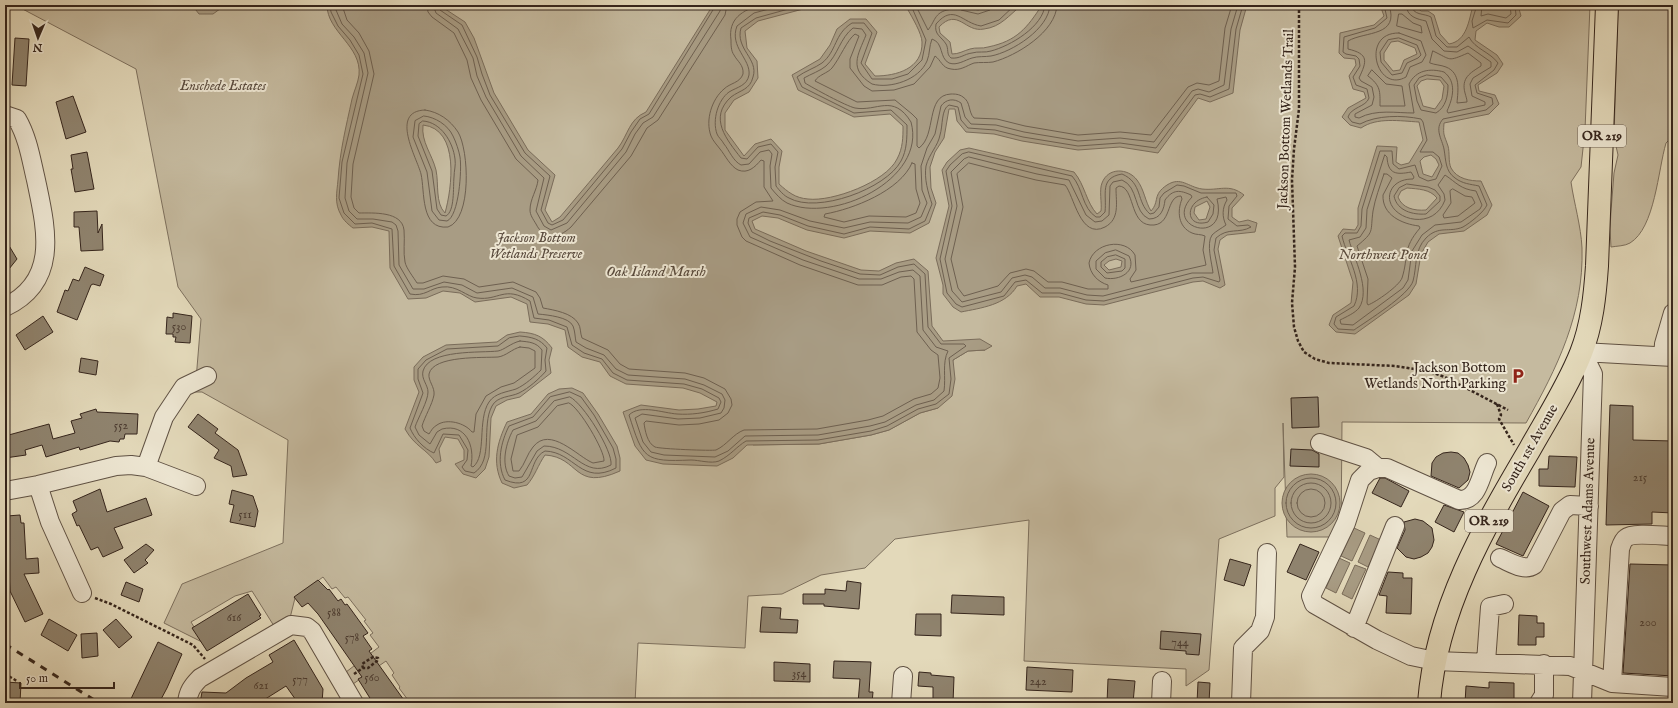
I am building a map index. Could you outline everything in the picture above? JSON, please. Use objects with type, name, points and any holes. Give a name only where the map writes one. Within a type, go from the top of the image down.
[{"type":"main road","name":"OR 219","points":[[1582,352],[1591,319],[1597,266],[1607,5]]},
{"type":"main road","name":"South 1st Avenue","points":[[1429,703],[1435,661],[1446,619],[1462,578],[1483,533],[1566,386],[1582,352]]},
{"type":"street","points":[[5,115],[18,119],[26,134],[45,226],[47,245],[43,263],[31,288],[21,298],[5,307]]},
{"type":"street","points":[[1582,352],[1668,357],[1664,344],[1673,313]]},
{"type":"street","name":"Southwest Adams Avenue","points":[[1582,352],[1593,374],[1582,703]]},
{"type":"street","points":[[146,467],[164,417],[184,387],[207,376]]},
{"type":"street","points":[[1320,443],[1366,458],[1378,468]]},
{"type":"street","points":[[1487,463],[1472,497],[1466,500],[1459,500],[1387,468],[1378,468],[1369,471],[1360,480],[1346,522],[1311,596],[1314,604],[1354,628],[1411,656],[1435,661],[1570,666],[1612,683],[1673,687]]},
{"type":"street","points":[[5,491],[38,485],[116,466],[146,467],[196,486]]},
{"type":"street","points":[[38,485],[50,522],[82,593]]},
{"type":"street","points":[[1500,558],[1523,568],[1530,568],[1534,566],[1562,511],[1570,505],[1589,506]]},
{"type":"street","points":[[1354,628],[1395,526]]},
{"type":"street","points":[[1612,683],[1620,549],[1625,538],[1632,535],[1673,536]]},
{"type":"street","points":[[1241,703],[1243,648],[1260,631],[1265,617],[1267,553]]},
{"type":"street","points":[[1486,662],[1490,607],[1504,604]]},
{"type":"street","points":[[187,703],[188,695],[192,686],[213,671],[290,625],[306,626],[312,631],[354,703]]},
{"type":"street","points":[[1539,703],[1544,695],[1544,664]]},
{"type":"street","points":[[902,703],[903,676]]},
{"type":"street","points":[[1161,703],[1162,682]]},
{"type":"path","name":"Jackson Bottom Wetlands Trail","points":[[1299,5],[1299,109],[1292,180],[1295,267],[1292,303],[1294,327],[1304,352],[1315,359],[1329,362],[1395,366],[1427,371],[1445,377],[1508,410]]},
{"type":"path","points":[[1496,404],[1501,415],[1498,419],[1523,460]]},
{"type":"path","points":[[82,593],[111,604],[193,645],[201,652],[213,671]]},
{"type":"path","points":[[342,682],[363,668],[368,668],[377,661],[378,658],[373,657],[362,664],[363,668]]},
{"type":"path","points":[[5,674],[17,682]]},
{"type":"green space","name":"Jackson Bottom Wetlands Preserve","points":[[15,5],[1590,5],[1585,130],[1581,167],[1571,182],[1582,248],[1578,295],[1573,318],[1558,361],[1526,423],[1342,422],[1341,537],[1287,537],[1283,423],[1284,477],[1275,488],[1275,516],[1219,539],[1209,670],[1186,686],[1186,669],[1024,661],[1029,520],[895,539],[865,568],[821,575],[782,594],[748,596],[745,648],[638,643],[635,703],[412,703],[399,688],[400,687],[392,675],[394,673],[386,661],[353,684],[346,672],[379,647],[370,635],[373,633],[364,621],[366,620],[348,597],[345,598],[336,587],[332,589],[323,577],[295,598],[290,618],[274,626],[252,591],[235,596],[191,622],[204,643],[164,623],[182,584],[283,543],[288,440],[202,392],[195,392],[201,319],[178,287],[136,69]],"holes":[[[757,338],[985,350],[968,351],[953,360],[938,408],[920,413],[889,430],[871,435],[819,444],[753,445]]]},
{"type":"green space","points":[[1618,5],[1673,5],[1673,136],[1666,143],[1654,198],[1645,225],[1638,236],[1630,243],[1611,247],[1611,211],[1614,173],[1618,155],[1614,137]]},
{"type":"water","points":[[192,5],[224,6],[213,14],[199,14]]},
{"type":"water","name":"Oak Island Marsh","points":[[327,5],[439,5],[465,22],[474,38],[494,93],[528,150],[555,175],[545,210],[552,222],[560,217],[618,148],[632,123],[640,115],[646,112],[713,5],[807,5],[807,8],[758,21],[745,31],[747,48],[757,61],[758,78],[749,92],[734,100],[725,113],[725,130],[744,156],[755,144],[771,139],[782,151],[779,167],[779,184],[795,196],[808,199],[818,199],[844,194],[870,183],[891,167],[897,159],[902,147],[903,126],[890,114],[854,117],[798,90],[792,75],[820,59],[830,45],[837,29],[850,19],[866,19],[877,32],[865,64],[875,76],[883,76],[907,69],[918,59],[921,51],[922,39],[908,10],[910,5],[959,5],[978,10],[994,5],[1022,5],[1000,23],[990,28],[972,28],[962,22],[951,19],[946,22],[939,27],[940,33],[950,42],[952,54],[972,48],[986,48],[1007,41],[1026,27],[1042,5],[1247,5],[1240,30],[1233,93],[1210,102],[1198,98],[1158,153],[1120,147],[1078,150],[1022,141],[994,134],[966,132],[957,121],[955,109],[949,109],[944,138],[935,152],[930,167],[931,188],[936,203],[929,223],[910,233],[870,231],[844,238],[807,230],[778,218],[762,216],[752,221],[755,229],[806,251],[861,270],[879,271],[896,263],[914,259],[928,271],[932,326],[943,341],[980,339],[992,346],[985,350],[968,351],[953,360],[955,379],[952,396],[938,408],[920,413],[889,430],[871,435],[819,444],[747,445],[733,458],[717,466],[663,464],[646,460],[635,446],[623,412],[641,405],[679,410],[716,406],[717,402],[700,393],[683,388],[626,384],[610,376],[600,362],[582,357],[568,347],[565,330],[548,324],[530,322],[527,304],[511,297],[475,302],[460,293],[443,291],[426,298],[408,299],[390,268],[389,231],[372,227],[353,228],[343,219],[337,206],[339,169],[345,129],[359,75],[355,56],[328,15]],"holes":[[[423,125],[435,129],[443,137],[448,148],[450,161],[450,189],[445,213],[440,204],[436,170],[425,142]]]},
{"type":"water","name":"Northwest Pond","points":[[1380,5],[1414,5],[1421,11],[1428,11],[1434,15],[1440,34],[1449,44],[1460,39],[1466,29],[1473,5],[1518,5],[1521,16],[1509,27],[1499,27],[1487,23],[1476,31],[1475,40],[1497,55],[1503,64],[1497,73],[1478,85],[1479,91],[1495,95],[1499,104],[1489,114],[1444,123],[1444,133],[1449,149],[1451,168],[1460,177],[1473,181],[1481,181],[1492,205],[1487,215],[1464,231],[1439,234],[1428,242],[1421,254],[1416,284],[1409,295],[1355,334],[1336,332],[1329,325],[1333,315],[1351,303],[1353,282],[1338,236],[1343,229],[1355,230],[1358,225],[1358,208],[1377,146],[1397,147],[1396,162],[1401,165],[1409,163],[1423,140],[1419,122],[1381,121],[1374,122],[1361,128],[1350,125],[1342,117],[1348,108],[1366,98],[1364,92],[1353,89],[1349,76],[1356,65],[1355,59],[1344,58],[1339,53],[1340,33],[1374,25],[1384,16]],"holes":[[[1398,41],[1415,48],[1417,54],[1404,60],[1400,70],[1393,71],[1384,60],[1384,53],[1391,42]],[[1427,79],[1440,80],[1444,86],[1442,99],[1435,109],[1423,106],[1417,86],[1421,81]],[[1431,155],[1436,159],[1439,165],[1432,177],[1423,174],[1420,161],[1424,157]],[[1407,188],[1424,190],[1437,198],[1426,210],[1417,210],[1402,204],[1398,197],[1401,191]]]},
{"type":"water","points":[[969,148],[1074,172],[1081,182],[1090,204],[1097,214],[1101,211],[1102,183],[1109,174],[1118,171],[1129,173],[1137,180],[1151,211],[1154,207],[1159,192],[1167,185],[1172,183],[1181,182],[1202,189],[1234,189],[1244,195],[1232,208],[1232,217],[1239,222],[1248,220],[1257,223],[1255,232],[1227,235],[1220,240],[1218,249],[1225,285],[1220,288],[1203,281],[1193,282],[1104,305],[1086,304],[1059,297],[1040,297],[1026,284],[1017,286],[1000,302],[961,312],[953,307],[943,294],[943,285],[936,258],[949,206],[942,170],[947,162],[960,150]],"holes":[[[1207,201],[1210,207],[1206,219],[1199,220],[1194,213],[1195,207]],[[1116,259],[1122,261],[1121,267],[1109,270],[1104,265],[1109,261]]]},
{"type":"water","points":[[520,332],[530,333],[542,338],[552,348],[549,360],[551,373],[520,397],[507,400],[496,406],[491,418],[489,457],[485,469],[476,478],[463,474],[455,464],[464,460],[464,450],[458,439],[445,437],[439,449],[441,461],[436,463],[429,454],[413,440],[405,429],[419,392],[414,380],[414,367],[423,357],[446,345],[497,342],[507,335]]},
{"type":"water","points":[[572,388],[583,393],[598,414],[617,446],[620,458],[620,471],[593,478],[578,472],[565,461],[556,457],[545,455],[527,485],[514,488],[502,483],[497,468],[497,452],[498,445],[507,422],[531,414],[548,394],[559,389]]},
{"type":"water","points":[[1311,474],[1322,476],[1335,487],[1338,492],[1340,503],[1338,514],[1327,527],[1322,530],[1311,532],[1300,530],[1287,519],[1284,514],[1282,503],[1284,492],[1295,479],[1300,476]]},
{"type":"water","points":[[1354,528],[1365,533],[1352,561],[1341,556]]},
{"type":"water","points":[[1370,535],[1381,540],[1368,567],[1358,562]]},
{"type":"water","points":[[1339,558],[1350,563],[1336,593],[1326,588]]},
{"type":"water","points":[[1355,565],[1366,569],[1352,599],[1342,594]]},
{"type":"building","points":[[15,38],[29,39],[26,86],[12,85]]},
{"type":"building","points":[[73,96],[86,132],[66,139],[56,102]]},
{"type":"building","points":[[87,152],[94,189],[75,192],[71,169],[73,169],[71,155]]},
{"type":"building","points":[[97,211],[98,233],[102,224],[103,250],[81,251],[79,227],[74,227],[74,212]]},
{"type":"building","points":[[5,239],[17,259],[5,274]]},
{"type":"building","points":[[85,267],[104,275],[100,286],[93,284],[91,285],[77,320],[57,312],[65,290],[68,291],[73,279],[79,281]]},
{"type":"building","points":[[173,313],[192,316],[190,343],[175,342],[176,337],[173,337],[173,334],[166,334],[167,317],[173,318]]},
{"type":"building","points":[[43,316],[53,332],[25,350],[16,335]]},
{"type":"building","points":[[81,358],[98,361],[96,375],[79,372]]},
{"type":"building","points":[[1318,397],[1319,427],[1292,428],[1291,398]]},
{"type":"building","points":[[1610,405],[1633,406],[1633,440],[1673,441],[1673,513],[1652,512],[1652,524],[1606,525]]},
{"type":"building","points":[[96,409],[97,412],[138,414],[137,434],[125,434],[124,439],[120,439],[119,442],[110,441],[80,450],[79,447],[46,457],[42,445],[25,450],[26,455],[5,458],[5,436],[49,424],[53,439],[75,433],[71,421],[82,418],[80,414]]},
{"type":"building","points":[[198,414],[218,429],[215,433],[238,450],[247,475],[233,477],[231,466],[214,458],[219,450],[188,427]]},
{"type":"building","points":[[1291,449],[1312,450],[1319,454],[1319,467],[1290,466]]},
{"type":"building","points":[[1443,453],[1458,453],[1464,458],[1470,472],[1468,480],[1459,488],[1431,476],[1432,463],[1436,457]]},
{"type":"building","points":[[1549,456],[1577,457],[1575,487],[1539,486],[1539,469],[1548,469]]},
{"type":"building","points":[[1380,478],[1385,478],[1409,491],[1401,507],[1372,493]]},
{"type":"building","points":[[100,489],[107,512],[146,498],[152,515],[114,528],[123,548],[103,557],[98,547],[91,550],[72,514],[77,511],[73,501]]},
{"type":"building","points":[[232,490],[253,496],[258,511],[255,527],[230,522],[234,505],[229,504]]},
{"type":"building","points":[[1523,492],[1549,506],[1523,556],[1496,544]]},
{"type":"building","points":[[1444,505],[1464,512],[1454,532],[1435,522]]},
{"type":"building","points":[[20,515],[21,523],[24,523],[26,559],[38,558],[39,573],[24,574],[43,614],[25,622],[10,591],[8,551],[5,551],[5,527],[8,527],[7,516]]},
{"type":"building","points":[[1415,519],[1423,521],[1432,528],[1434,540],[1428,553],[1414,559],[1406,557],[1397,548],[1405,530],[1404,522]]},
{"type":"building","points":[[146,544],[154,550],[145,560],[148,563],[134,573],[124,560]]},
{"type":"building","points":[[1300,544],[1319,552],[1306,580],[1287,572]]},
{"type":"building","points":[[1230,559],[1251,565],[1244,586],[1224,580]]},
{"type":"building","points":[[1630,564],[1673,565],[1673,676],[1623,673]]},
{"type":"building","points":[[1388,572],[1403,573],[1403,578],[1412,578],[1411,614],[1386,613],[1387,596],[1379,595]]},
{"type":"building","points":[[318,580],[328,590],[329,589],[338,601],[341,599],[345,605],[347,604],[368,633],[363,636],[372,649],[369,651],[406,703],[373,703],[358,679],[362,677],[318,614],[308,603],[302,607],[294,597]]},
{"type":"building","points":[[847,581],[861,583],[859,609],[824,606],[824,604],[803,604],[803,594],[825,594],[825,589],[846,591]]},
{"type":"building","points":[[126,582],[143,589],[139,602],[121,595]]},
{"type":"building","points":[[248,594],[261,615],[259,616],[261,618],[207,651],[192,628]]},
{"type":"building","points":[[952,595],[1004,597],[1004,615],[951,613]]},
{"type":"building","points":[[762,607],[781,608],[780,619],[798,620],[797,633],[760,632]]},
{"type":"building","points":[[916,614],[941,614],[941,636],[915,635]]},
{"type":"building","points":[[1519,615],[1537,616],[1537,623],[1544,623],[1544,637],[1536,637],[1536,645],[1518,645]]},
{"type":"building","points":[[49,619],[77,635],[68,651],[41,635]]},
{"type":"building","points":[[116,619],[132,637],[119,648],[103,630]]},
{"type":"building","points":[[1161,631],[1201,634],[1199,655],[1186,654],[1186,651],[1160,649]]},
{"type":"building","points":[[97,633],[98,656],[82,658],[81,634]]},
{"type":"building","points":[[294,640],[323,689],[322,703],[298,703],[286,686],[259,703],[200,703],[202,692],[226,693],[246,678],[273,662],[269,655]]},
{"type":"building","points":[[158,642],[182,654],[167,688],[159,703],[129,703]]},
{"type":"building","points":[[834,661],[871,662],[869,692],[873,692],[872,703],[858,703],[860,679],[833,678]]},
{"type":"building","points":[[774,662],[810,664],[810,682],[774,681]]},
{"type":"building","points":[[1027,667],[1073,670],[1072,692],[1026,690]]},
{"type":"building","points":[[919,672],[931,673],[931,675],[954,677],[953,703],[933,703],[933,687],[918,686]]},
{"type":"building","points":[[1108,679],[1135,681],[1133,703],[1107,703]]},
{"type":"building","points":[[5,682],[21,683],[20,703],[5,703]]},
{"type":"building","points":[[1198,682],[1210,683],[1209,703],[1197,703]]},
{"type":"building","points":[[1489,682],[1514,683],[1514,703],[1465,703],[1466,686],[1489,688]]},
{"type":"railway","points":[[5,644],[99,703]]},
{"type":"place","name":"Jackson Bottom Wetlands North Parking","points":[[1518,376]]},
{"type":"park label","name":"Enschede Estates","points":[[223,86]]}]
